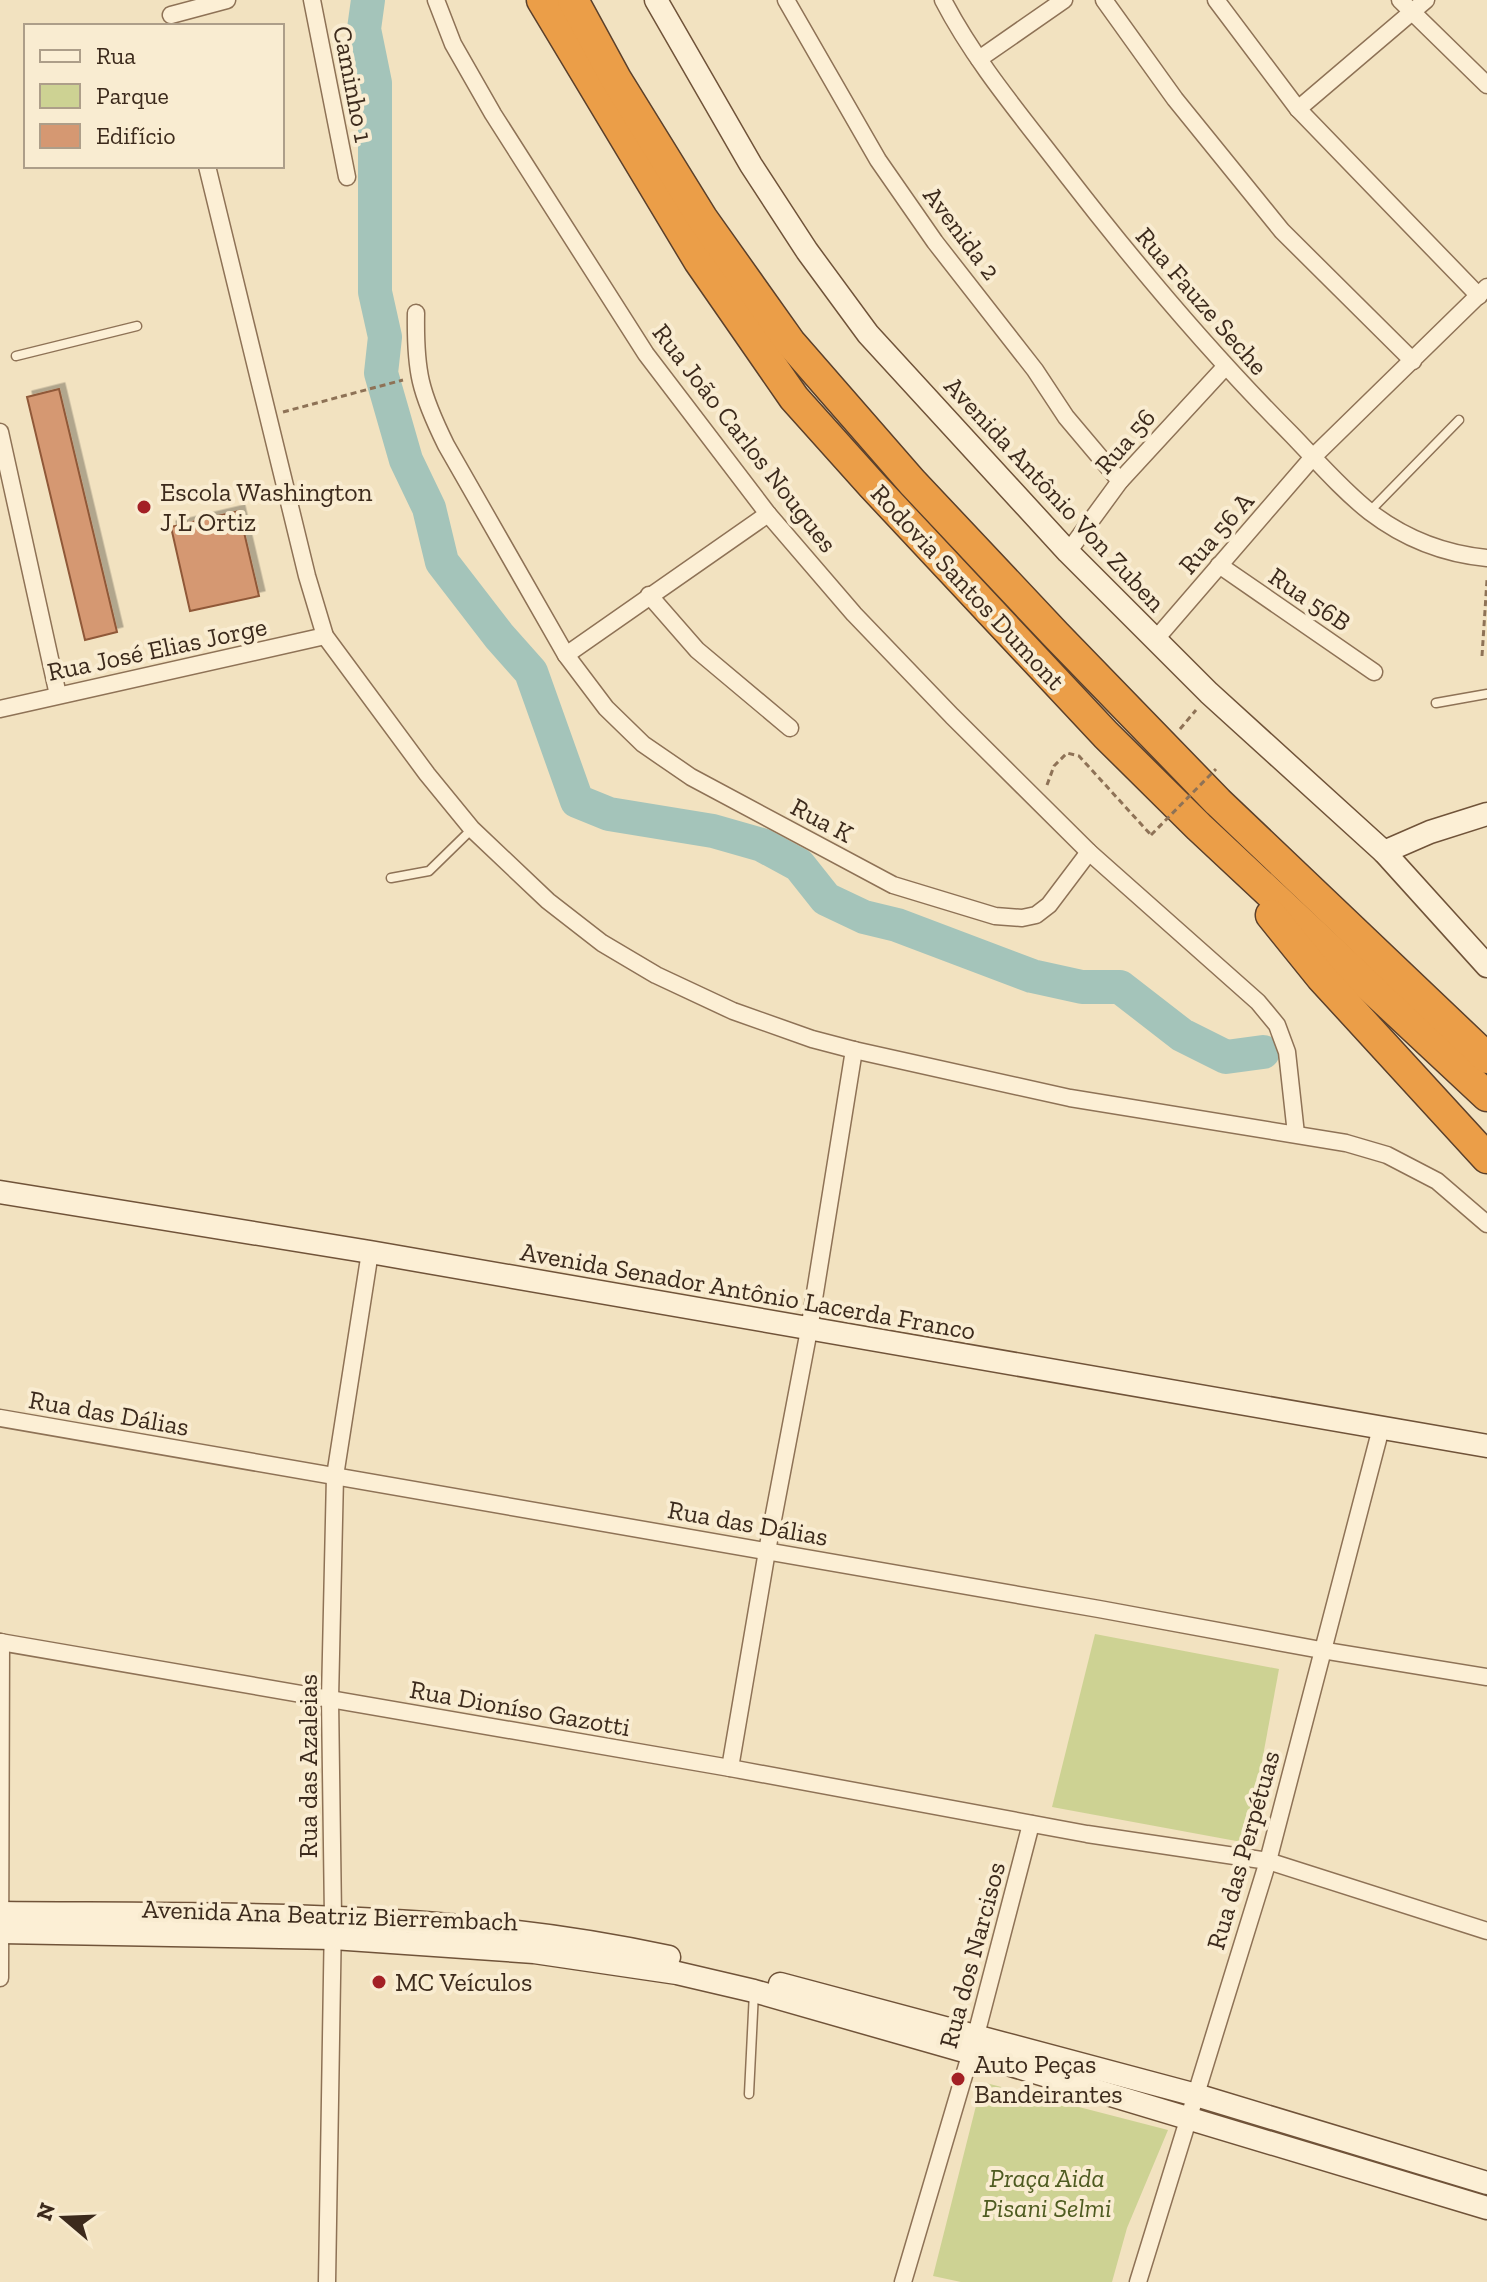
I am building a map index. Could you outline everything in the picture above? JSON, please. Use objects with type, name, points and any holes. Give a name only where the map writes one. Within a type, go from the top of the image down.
[{"type":"highway","name":"Rodovia Santos Dumont","points":[[542,0],[699,261],[794,398],[1106,735],[1199,827],[1487,1096]]},
{"type":"highway","name":"Rodovia Santos Dumont","points":[[573,0],[616,79],[702,218],[790,342],[912,482],[1218,802],[1487,1058]]},
{"type":"highway","points":[[1199,827],[1321,977],[1487,1158]]},
{"type":"highway","points":[[1450,1025],[1487,1051]]},
{"type":"street","points":[[170,14],[227,0]]},
{"type":"street","name":"Caminho 1","points":[[312,0],[347,177]]},
{"type":"street","name":"Rua João Carlos Nougues","points":[[436,0],[453,44],[493,114],[637,341],[768,514],[854,614],[1089,852]]},
{"type":"street","name":"Avenida Antônio Von Zuben","points":[[656,0],[751,165],[807,251],[868,334],[1068,552],[1209,693],[1384,852],[1487,966]]},
{"type":"street","name":"Avenida 2","points":[[786,0],[878,160],[935,242],[1035,370],[1066,417],[1120,481]]},
{"type":"street","name":"Rua Fauze Seche","points":[[943,0],[979,59],[1122,247],[1225,367],[1370,511],[1406,534],[1439,549],[1461,556],[1487,558]]},
{"type":"street","points":[[979,59],[1064,0]]},
{"type":"street","points":[[1104,0],[1175,99],[1282,231],[1413,361]]},
{"type":"street","points":[[1216,0],[1298,109],[1483,292]]},
{"type":"street","points":[[1400,0],[1420,6],[1487,85]]},
{"type":"street","points":[[1298,109],[1420,6]]},
{"type":"street","points":[[207,168],[307,576],[325,636],[427,774],[472,829],[548,901],[602,943],[656,975],[733,1011],[812,1039],[1070,1098],[1346,1143],[1387,1155],[1437,1181],[1487,1224]]},
{"type":"street","name":"Rua 56 A","points":[[1155,640],[1313,457],[1483,292]]},
{"type":"street","name":"Rua K","points":[[416,313],[417,377],[428,409],[508,558],[566,655],[606,708],[643,744],[691,777],[893,885],[995,916],[1022,918],[1036,915],[1049,905],[1089,852]]},
{"type":"street","name":"Rua 56","points":[[1068,552],[1120,481],[1225,367]]},
{"type":"street","points":[[0,432],[58,695]]},
{"type":"street","points":[[566,655],[768,514]]},
{"type":"street","name":"Rua 56B","points":[[1219,565],[1374,672]]},
{"type":"street","points":[[649,595],[697,650],[790,728]]},
{"type":"street","name":"Rua José Elias Jorge","points":[[0,709],[325,636]]},
{"type":"street","points":[[1384,852],[1430,832],[1487,814]]},
{"type":"street","points":[[1089,852],[1258,1002],[1277,1025],[1287,1052],[1296,1134]]},
{"type":"street","points":[[730,1768],[809,1330],[854,1050]]},
{"type":"street","name":"Avenida Senador Antônio Lacerda Franco","points":[[0,1192],[370,1252],[1487,1446]]},
{"type":"street","name":"Rua das Azaleias","points":[[327,2282],[333,1927],[330,1699],[335,1476],[370,1252]]},
{"type":"street","name":"Rua das Dálias","points":[[0,1418],[1487,1677]]},
{"type":"street","name":"Rua das Perpétuas","points":[[1138,2282],[1268,1861],[1381,1428]]},
{"type":"street","points":[[0,1642],[0,1978]]},
{"type":"street","name":"Rua Dioníso Gazotti","points":[[0,1642],[730,1768],[1031,1824],[1268,1861],[1487,1931]]},
{"type":"street","name":"Rua dos Narcisos","points":[[903,2282],[974,2044],[1031,1824]]},
{"type":"street","name":"Avenida Ana Beatriz Bierrembach","points":[[0,1913],[536,1934],[622,1947],[842,1999],[1190,2118],[1487,2208]]},
{"type":"street","name":"Avenida Ana Beatriz Bierrembach","points":[[0,1932],[333,1927],[677,1973],[1196,2095],[1487,2183]]},
{"type":"lane","points":[[16,356],[137,326]]},
{"type":"lane","points":[[1370,511],[1459,420]]},
{"type":"lane","points":[[1436,703],[1487,694]]},
{"type":"lane","points":[[391,878],[429,871],[472,829]]},
{"type":"lane","points":[[749,2094],[754,1991]]},
{"type":"path","points":[[268,416],[392,383]]},
{"type":"path","points":[[1482,656],[1487,580]]},
{"type":"path","points":[[1179,730],[1209,693]]},
{"type":"path","points":[[1040,803],[1054,766],[1067,753],[1079,756],[1151,835],[1216,769]]},
{"type":"green space","points":[[1095,1634],[1279,1669],[1247,1843],[1052,1807]]},
{"type":"green space","name":"Praça Aida Pisani Selmi","points":[[982,2082],[1168,2130],[1127,2228],[1112,2282],[961,2282],[933,2276]]},
{"type":"building","points":[[59,389],[117,632],[85,640],[27,397]]},
{"type":"building","points":[[239,511],[259,596],[190,611],[171,527]]},
{"type":"waterway","points":[[368,0],[364,29],[375,83],[375,292],[385,337],[381,373],[406,460],[429,508],[442,562],[531,672],[577,801],[609,814],[713,831],[762,845],[799,865],[826,899],[864,917],[897,925],[1032,976],[1082,987],[1120,987],[1182,1035],[1226,1057],[1263,1052]]},
{"type":"place","name":"Escola Washington J L Ortiz","points":[[144,507]]},
{"type":"place","name":"MC Veículos","points":[[379,1982]]},
{"type":"place","name":"Auto Peças Bandeirantes","points":[[958,2079]]}]
